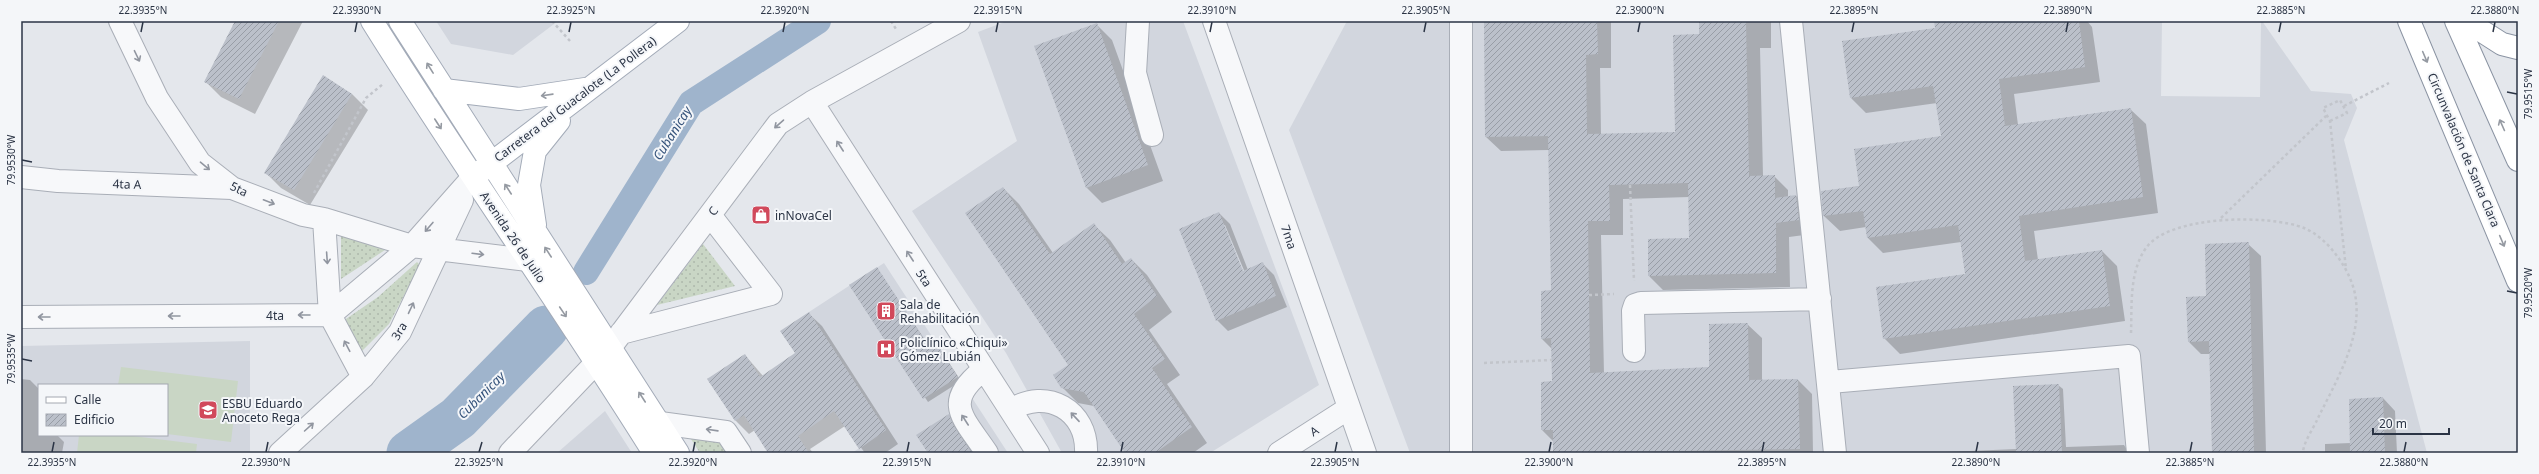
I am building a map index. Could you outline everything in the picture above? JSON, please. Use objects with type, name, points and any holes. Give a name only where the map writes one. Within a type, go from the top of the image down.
[{"type":"main road","name":"Avenida 26 de Julio","points":[[372,21],[544,284],[589,333],[610,348],[678,453]]},
{"type":"main road","name":"Avenida 26 de Julio","points":[[400,21],[560,269],[589,333]]},
{"type":"main road","name":"Carretera del Guacalote (La Pollera)","points":[[473,177],[586,89],[678,21]]},
{"type":"main road","name":"Circunvalación de Santa Clara","points":[[2409,21],[2518,281]]},
{"type":"main road","points":[[2456,21],[2518,160]]},
{"type":"main road","points":[[2466,21],[2502,44],[2518,48]]},
{"type":"main road","points":[[444,90],[519,99],[586,89]]},
{"type":"main road","points":[[537,234],[529,185],[535,151],[586,89]]},
{"type":"main road","name":"Avenida 26 de Julio","points":[[610,348],[654,453]]},
{"type":"street","name":"5ta","points":[[120,21],[157,98],[200,163],[232,188],[303,215],[324,219],[412,246],[528,260]]},
{"type":"street","name":"C","points":[[510,453],[610,348],[778,124],[812,102],[959,21]]},
{"type":"street","points":[[1138,21],[1135,73],[1152,135]]},
{"type":"street","name":"7ma","points":[[1214,21],[1365,453]]},
{"type":"street","points":[[1461,21],[1461,453]]},
{"type":"street","points":[[1791,21],[1830,382],[1835,453]]},
{"type":"street","name":"5ta","points":[[812,102],[983,370],[1011,410],[1038,453]]},
{"type":"street","name":"4ta A","points":[[21,177],[58,181],[232,188]]},
{"type":"street","points":[[330,315],[412,246],[473,177]]},
{"type":"street","name":"3ra","points":[[280,453],[363,377],[400,332],[473,177]]},
{"type":"street","points":[[610,348],[771,294],[710,215]]},
{"type":"street","points":[[324,219],[330,315],[363,377]]},
{"type":"street","points":[[1634,350],[1633,311],[1635,305],[1641,303],[1820,299]]},
{"type":"street","name":"4ta","points":[[21,317],[330,315]]},
{"type":"street","points":[[1830,382],[2129,356],[2138,453]]},
{"type":"street","points":[[983,370],[967,383],[959,401],[960,412],[987,453]]},
{"type":"street","points":[[1011,410],[1020,404],[1034,400],[1051,402],[1066,409],[1078,420],[1086,435],[1086,453]]},
{"type":"street","name":"A","points":[[1279,453],[1349,408]]},
{"type":"street","points":[[660,423],[726,432],[740,453]]},
{"type":"path","points":[[552,21],[570,41]]},
{"type":"path","points":[[303,215],[366,98],[402,69]]},
{"type":"path","points":[[2344,106],[2389,83]]},
{"type":"path","points":[[2302,453],[2355,332],[2356,301],[2346,269],[2330,121],[2323,108],[2340,100],[2347,113],[2330,121]]},
{"type":"path","points":[[2221,219],[2327,116]]},
{"type":"path","points":[[1630,184],[1635,305]]},
{"type":"path","points":[[2129,356],[2134,279],[2138,262],[2146,247],[2160,236],[2176,229],[2221,219],[2245,218],[2304,228],[2329,247],[2346,269]]},
{"type":"path","points":[[1461,363],[1552,360]]},
{"type":"shaded area","points":[[436,21],[558,21],[513,55],[451,44]]},
{"type":"shaded area","points":[[1007,21],[1183,21],[1319,385],[1210,453],[1062,453],[1006,353],[912,211],[1017,141],[978,32]]},
{"type":"shaded area","points":[[1347,21],[2162,21],[2161,96],[2260,97],[2261,22],[2174,21],[2262,21],[2311,91],[2351,94],[2357,108],[2344,140],[2427,453],[1410,453],[1289,130]]},
{"type":"shaded area","name":"Policlínico «Chiqui» Gómez Lubián","points":[[884,263],[1008,453],[852,453],[886,430],[809,312]]},
{"type":"shaded area","name":"ESBU Eduardo Anoceto Rega","points":[[250,341],[250,453],[21,453],[21,346]]},
{"type":"shaded area","points":[[605,411],[632,453],[557,453]]},
{"type":"green space","points":[[341,235],[385,250],[341,279]]},
{"type":"green space","points":[[703,244],[735,286],[657,305]]},
{"type":"green space","points":[[417,262],[420,265],[389,324],[361,352],[343,321],[378,297]]},
{"type":"green space","points":[[121,367],[238,381],[231,442],[168,434],[168,384],[118,384]]},
{"type":"green space","points":[[79,436],[133,436],[197,444],[196,453],[77,453]]},
{"type":"green space","points":[[689,436],[724,440],[732,453],[700,453]]},
{"type":"building","points":[[235,21],[279,21],[239,99],[204,82]]},
{"type":"building","points":[[1484,21],[1597,21],[1598,54],[1586,55],[1587,134],[1675,132],[1673,35],[1699,34],[1699,21],[1746,21],[1749,176],[1775,175],[1775,198],[1796,195],[1799,220],[1776,223],[1776,273],[1648,276],[1648,239],[1689,238],[1688,183],[1609,185],[1610,221],[1588,221],[1590,373],[1709,367],[1709,324],[1748,323],[1749,380],[1798,379],[1800,449],[1553,453],[1553,430],[1541,430],[1541,382],[1552,381],[1551,338],[1541,339],[1541,291],[1551,290],[1548,136],[1485,137]]},
{"type":"building","points":[[1934,21],[2079,21],[2085,67],[1999,79],[2005,126],[2131,108],[2143,197],[2019,216],[2025,261],[2102,250],[2110,306],[1883,339],[1876,287],[1965,274],[1958,225],[1867,238],[1863,211],[1823,216],[1821,191],[1859,186],[1854,149],[1941,136],[1933,86],[1850,98],[1842,41],[1935,28]]},
{"type":"building","points":[[1097,23],[1148,165],[1086,188],[1034,46]]},
{"type":"building","points":[[323,75],[352,94],[294,190],[264,173]]},
{"type":"building","points":[[1003,187],[1050,254],[1094,223],[1122,264],[1131,258],[1157,296],[1134,314],[1165,359],[1152,368],[1192,427],[1155,453],[1125,453],[1084,392],[1061,388],[1053,375],[1068,365],[965,213]]},
{"type":"building","points":[[1219,212],[1243,271],[1263,262],[1276,296],[1216,321],[1179,229]]},
{"type":"building","points":[[2249,242],[2254,453],[2212,453],[2209,341],[2188,342],[2186,297],[2206,296],[2205,244]]},
{"type":"building","name":"Sala de Rehabilitación","points":[[877,267],[926,342],[933,338],[958,377],[923,399],[849,285]]},
{"type":"building","points":[[809,312],[886,430],[859,449],[834,411],[798,436],[809,453],[768,453],[744,415],[735,421],[707,379],[745,354],[760,377],[795,353],[780,331]]},
{"type":"building","points":[[2059,384],[2062,453],[2016,453],[2013,386]]},
{"type":"building","points":[[2383,397],[2385,453],[2350,453],[2349,399]]},
{"type":"building","points":[[949,414],[954,426],[972,453],[928,453],[916,435]]},
{"type":"waterway","name":"Cubanicay","points":[[586,272],[691,103],[818,21]]},
{"type":"waterway","name":"Cubanicay","points":[[409,453],[458,418],[546,328]]},
{"type":"place","name":"inNovaCel","points":[[761,215]]},
{"type":"place","name":"Sala de Rehabilitación","points":[[886,311]]},
{"type":"place","name":"Policlínico «Chiqui» Gómez Lubián","points":[[886,349]]},
{"type":"place","name":"ESBU Eduardo Anoceto Rega","points":[[208,410]]}]
